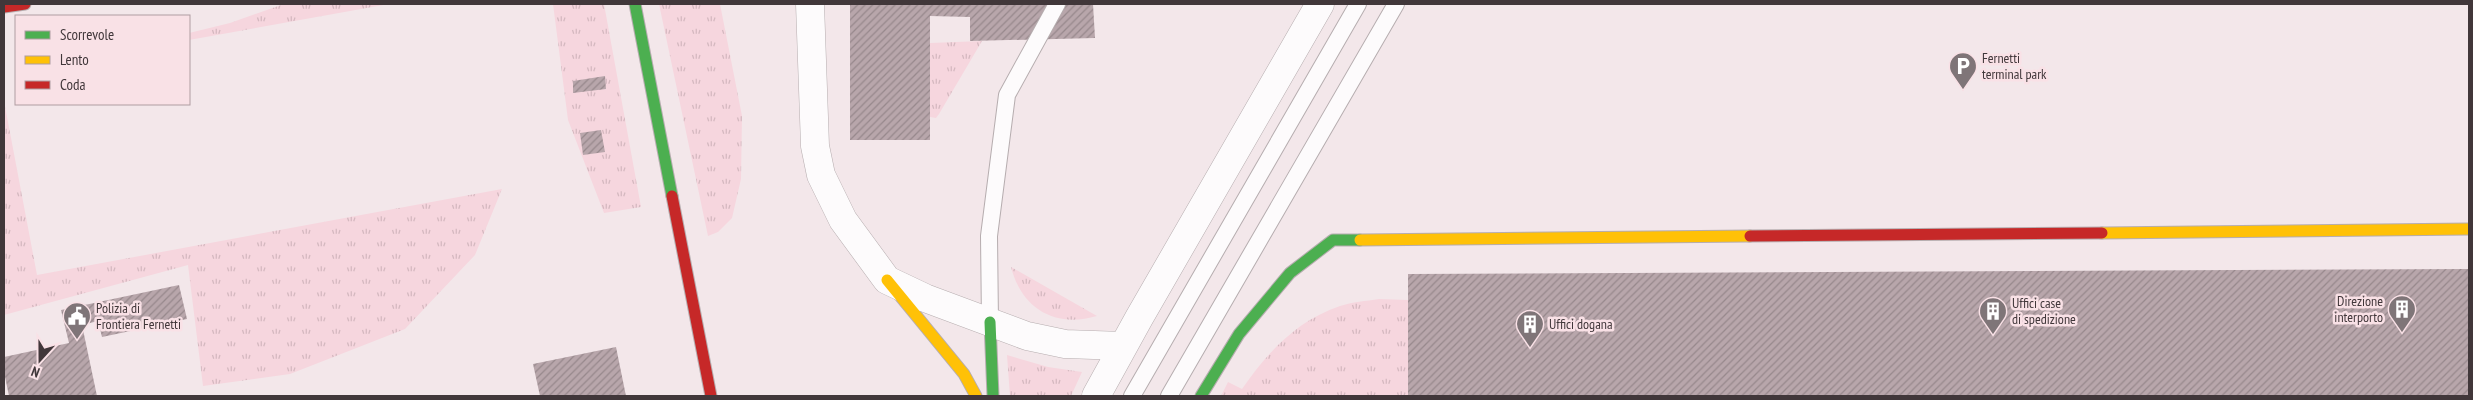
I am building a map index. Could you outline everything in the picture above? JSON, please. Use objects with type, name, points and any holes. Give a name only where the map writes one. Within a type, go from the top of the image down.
[{"type":"main road","points":[[4,7],[25,4]]},
{"type":"main road","points":[[635,4],[711,396]]},
{"type":"main road","points":[[1201,396],[1219,364],[1249,321],[1286,276],[1333,240],[2469,229]]},
{"type":"main road","points":[[887,280],[964,374],[976,396]]},
{"type":"main road","points":[[990,322],[994,396]]},
{"type":"street","points":[[810,4],[815,146],[821,175],[843,220],[887,280],[925,298],[1027,336],[1065,344],[1123,346]]},
{"type":"street","points":[[1096,396],[1320,4]]},
{"type":"lane","points":[[990,322],[989,236],[1007,94],[1057,4]]},
{"type":"lane","points":[[1132,396],[1358,4]]},
{"type":"lane","points":[[1169,396],[1396,4]]},
{"type":"green space","points":[[284,4],[389,4],[190,40],[190,33],[230,23]]},
{"type":"green space","points":[[553,4],[604,4],[641,207],[604,213],[568,120]]},
{"type":"green space","points":[[659,4],[720,4],[742,116],[741,179],[732,218],[718,232],[708,236]]},
{"type":"green space","points":[[982,41],[939,114],[936,118],[930,117],[930,43]]},
{"type":"green space","points":[[4,101],[37,275],[502,189],[475,255],[405,329],[290,374],[203,386],[188,265],[4,315]]},
{"type":"green space","points":[[1011,267],[1097,316],[1068,319],[1055,317],[1043,312],[1032,305],[1023,294],[1016,282]]},
{"type":"green space","points":[[1379,299],[1408,300],[1408,396],[1221,396],[1228,382],[1242,389],[1273,350],[1284,339],[1310,320],[1340,306]]},
{"type":"green space","points":[[1007,355],[1048,367],[1082,372],[1071,396],[1010,396]]},
{"type":"building","points":[[850,4],[1093,4],[1095,38],[970,41],[970,17],[930,16],[930,140],[850,140]]},
{"type":"building","points":[[605,76],[606,89],[573,93],[573,81]]},
{"type":"building","points":[[601,130],[605,152],[583,155],[580,133]]},
{"type":"building","name":"Uffici case di spedizione","points":[[2469,269],[2469,396],[1408,396],[1408,274]]},
{"type":"building","name":"Polizia di Frontiera Fernetti","points":[[179,285],[187,319],[102,337],[98,321],[82,325],[97,396],[9,396],[4,372],[4,357],[69,343],[61,310]]},
{"type":"building","points":[[616,347],[626,396],[540,396],[533,364]]},
{"type":"traffic: fast","points":[[635,4],[672,196]]},
{"type":"traffic: fast","points":[[1201,396],[1239,334],[1290,273],[1333,240],[1360,240]]},
{"type":"traffic: fast","points":[[990,322],[993,396]]},
{"type":"traffic: slow","points":[[2102,233],[2469,229]]},
{"type":"traffic: slow","points":[[1360,240],[1750,236]]},
{"type":"traffic: slow","points":[[887,280],[964,374],[976,396]]},
{"type":"traffic: jam","points":[[4,7],[25,4]]},
{"type":"traffic: jam","points":[[672,196],[711,396]]},
{"type":"traffic: jam","points":[[1750,236],[2102,233]]},
{"type":"place","name":"Fernetti terminal park","points":[[1963,90]]},
{"type":"place","name":"Direzione interporto","points":[[2402,333]]},
{"type":"place","name":"Uffici case di spedizione","points":[[1993,335]]},
{"type":"place","name":"Polizia di Frontiera Fernetti","points":[[77,340]]},
{"type":"place","name":"Uffici dogana","points":[[1530,348]]}]
